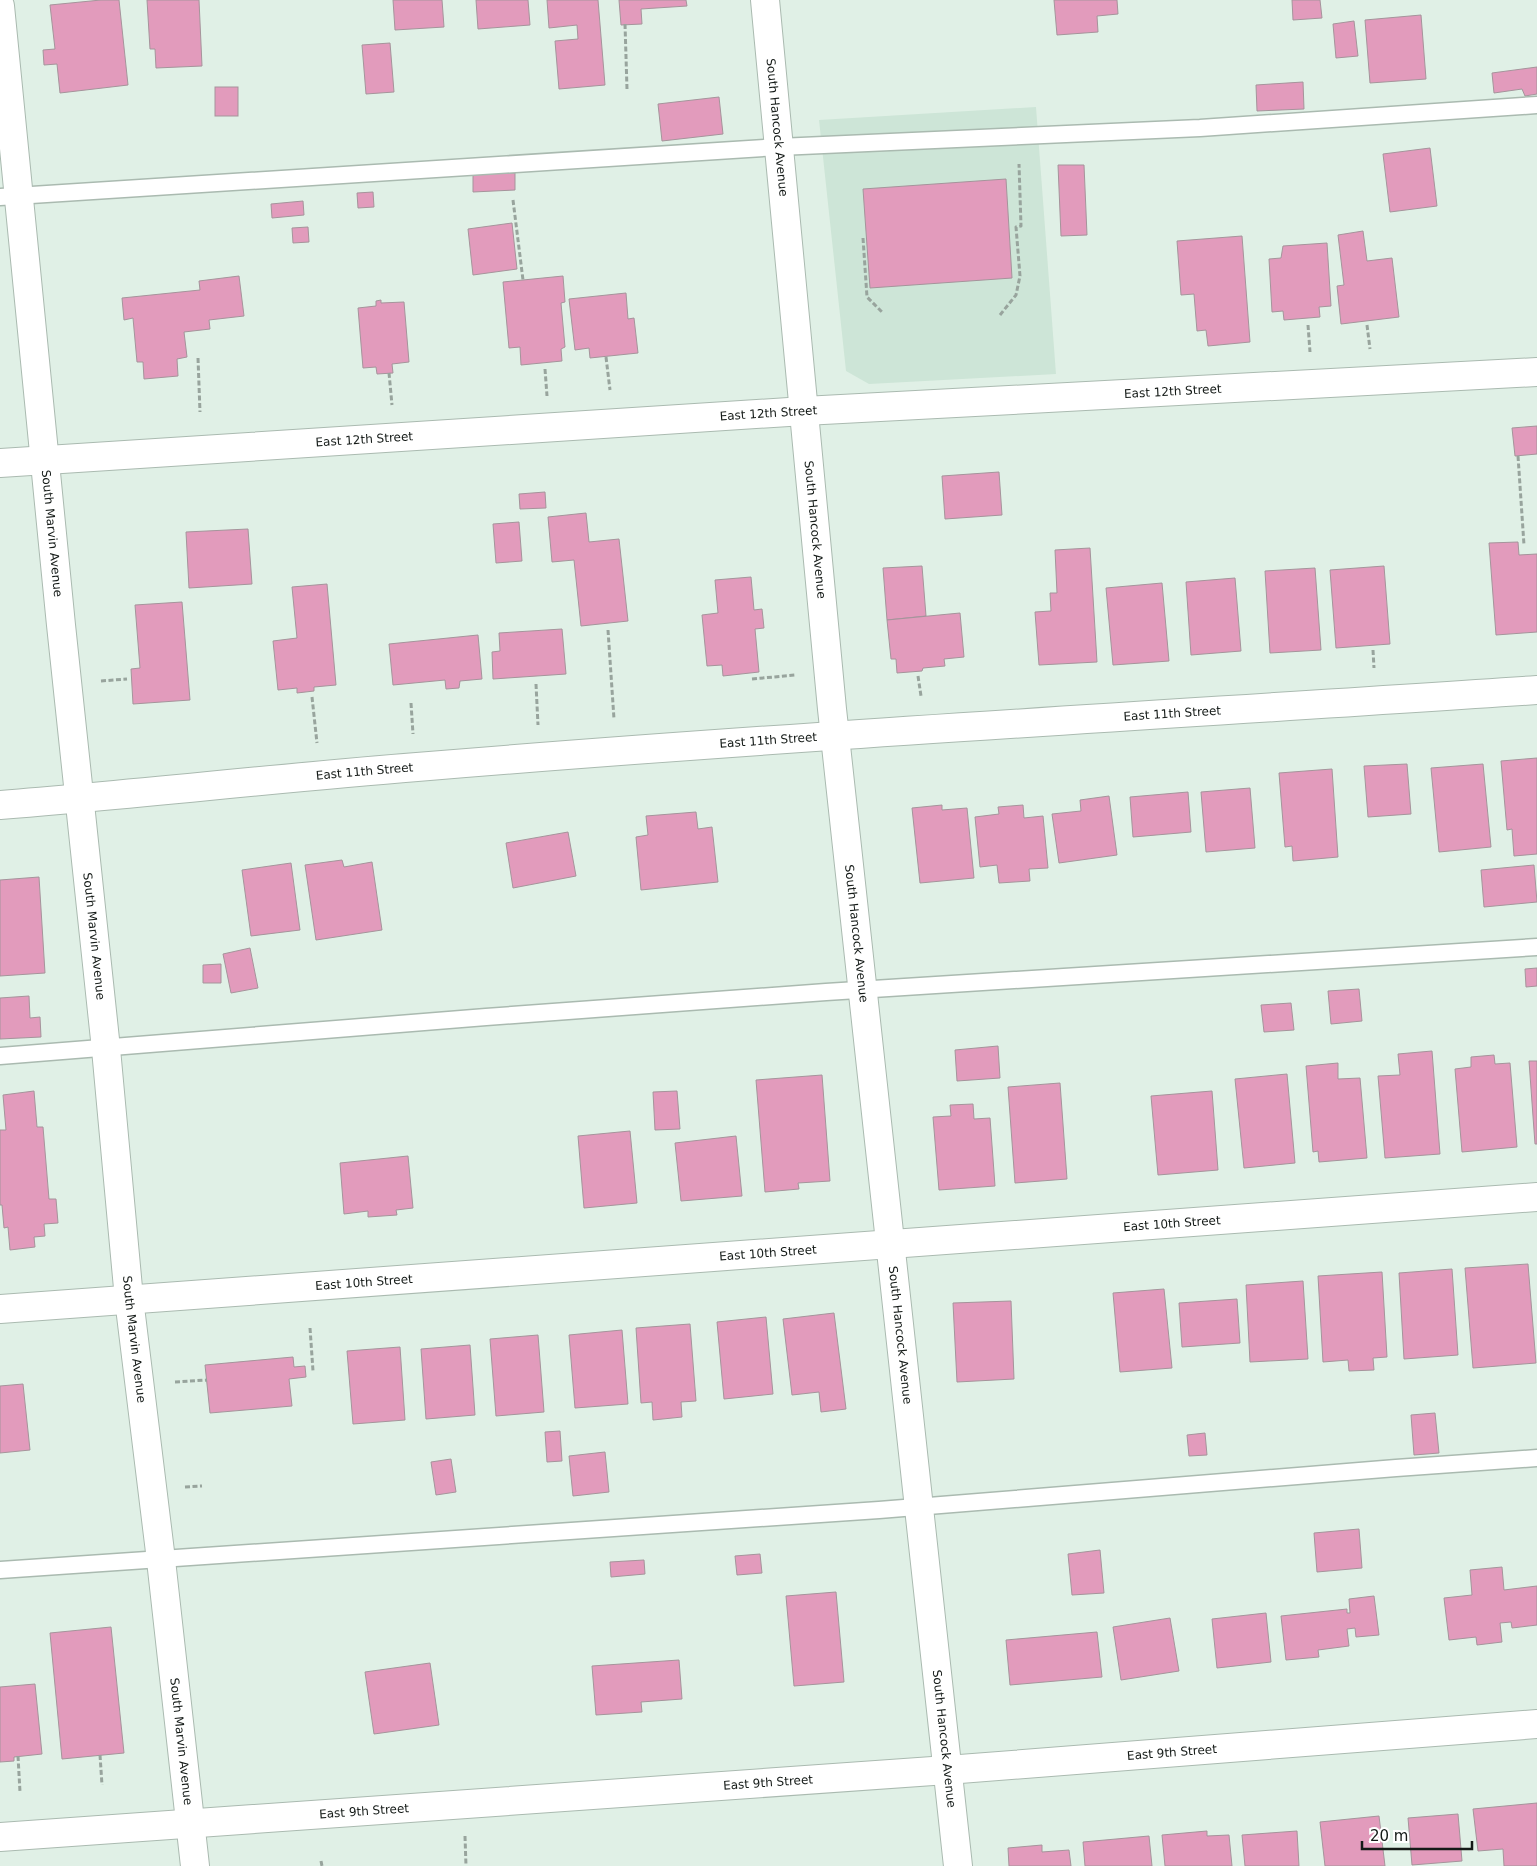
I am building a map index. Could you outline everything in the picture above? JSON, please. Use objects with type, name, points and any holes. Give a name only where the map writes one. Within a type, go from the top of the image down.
[{"type":"street","name":"South Hancock Avenue","points":[[765,0],[835,736],[958,1866]]},
{"type":"street","name":"South Marvin Avenue","points":[[0,6],[10,197],[46,460],[79,799],[106,1049],[129,1299],[161,1560],[195,1866]]},
{"type":"street","name":"East 12th Street","points":[[0,463],[804,410],[1537,372]]},
{"type":"street","name":"East 11th Street","points":[[0,805],[415,767],[835,736],[1537,690]]},
{"type":"street","name":"East 10th Street","points":[[0,1309],[1537,1198]]},
{"type":"street","name":"East 9th Street","points":[[0,1837],[948,1770],[1537,1724]]},
{"type":"lane","points":[[10,197],[779,147],[1200,128],[1537,105]]},
{"type":"lane","points":[[0,1056],[862,989],[1537,947]]},
{"type":"lane","points":[[0,1570],[918,1507],[1537,1458]]},
{"type":"path","points":[[625,24],[628,89]]},
{"type":"path","points":[[1000,315],[1016,295],[1020,276],[1016,227],[1021,226],[1018,136]]},
{"type":"path","points":[[513,200],[523,280]]},
{"type":"path","points":[[863,238],[867,297],[883,313]]},
{"type":"path","points":[[1308,325],[1310,355]]},
{"type":"path","points":[[1367,325],[1370,351]]},
{"type":"path","points":[[606,357],[611,399]]},
{"type":"path","points":[[198,358],[200,412]]},
{"type":"path","points":[[545,369],[547,387]]},
{"type":"path","points":[[390,373],[393,411]]},
{"type":"path","points":[[1518,456],[1524,545]]},
{"type":"path","points":[[608,630],[616,752]]},
{"type":"path","points":[[752,679],[795,676]]},
{"type":"path","points":[[918,676],[921,702]]},
{"type":"path","points":[[100,681],[127,678]]},
{"type":"path","points":[[536,684],[540,758]]},
{"type":"path","points":[[312,697],[318,749]]},
{"type":"path","points":[[310,1328],[313,1371]]},
{"type":"path","points":[[175,1382],[207,1380]]},
{"type":"path","points":[[183,1487],[202,1486]]},
{"type":"path","points":[[100,1755],[102,1785]]},
{"type":"path","points":[[18,1756],[20,1792]]},
{"type":"path","points":[[464,1833],[466,1866]]},
{"type":"path","points":[[321,1861],[322,1866]]},
{"type":"shaded area","points":[[1036,107],[1056,374],[869,384],[846,371],[819,120]]},
{"type":"building","points":[[119,0],[128,85],[60,93],[57,64],[44,65],[43,50],[55,49],[50,5]]},
{"type":"building","points":[[147,0],[199,0],[202,66],[156,68],[155,49],[150,49]]},
{"type":"building","points":[[393,0],[442,0],[444,27],[395,30]]},
{"type":"building","points":[[476,0],[528,0],[530,25],[478,29]]},
{"type":"building","points":[[547,0],[598,0],[605,85],[559,89],[555,41],[578,39],[577,25],[549,28]]},
{"type":"building","points":[[619,0],[686,0],[687,6],[641,9],[642,24],[621,25]]},
{"type":"building","points":[[1054,0],[1117,0],[1118,14],[1097,16],[1098,32],[1057,35]]},
{"type":"building","points":[[1292,0],[1320,0],[1322,18],[1293,20]]},
{"type":"building","points":[[1421,15],[1426,79],[1370,83],[1365,20]]},
{"type":"building","points":[[1354,21],[1358,56],[1336,58],[1333,24]]},
{"type":"building","points":[[390,43],[394,92],[366,94],[362,45]]},
{"type":"building","points":[[1537,67],[1537,94],[1525,96],[1522,89],[1494,93],[1492,73]]},
{"type":"building","points":[[1303,82],[1304,109],[1257,111],[1256,85]]},
{"type":"building","points":[[215,87],[238,87],[238,116],[215,116]]},
{"type":"building","points":[[719,97],[723,134],[662,141],[658,104]]},
{"type":"building","points":[[1430,148],[1437,206],[1390,212],[1383,154]]},
{"type":"building","points":[[1058,165],[1084,165],[1087,235],[1061,236]]},
{"type":"building","points":[[515,173],[515,190],[473,192],[473,174]]},
{"type":"building","points":[[1006,179],[1012,278],[870,288],[863,189]]},
{"type":"building","points":[[373,192],[374,207],[358,208],[357,193]]},
{"type":"building","points":[[303,201],[304,215],[272,218],[271,204]]},
{"type":"building","points":[[512,223],[517,269],[473,275],[468,229]]},
{"type":"building","points":[[308,227],[309,242],[293,243],[292,228]]},
{"type":"building","points":[[1363,231],[1367,261],[1392,258],[1399,317],[1341,324],[1337,286],[1344,285],[1338,235]]},
{"type":"building","points":[[1242,236],[1250,342],[1208,346],[1206,330],[1197,331],[1194,294],[1181,295],[1177,241]]},
{"type":"building","points":[[1327,243],[1331,306],[1319,307],[1320,317],[1284,320],[1283,311],[1272,312],[1269,259],[1281,258],[1283,246]]},
{"type":"building","points":[[239,276],[244,316],[209,320],[210,329],[184,332],[187,357],[177,359],[178,376],[144,379],[143,362],[137,362],[133,318],[124,320],[122,298],[200,290],[199,281]]},
{"type":"building","points":[[563,276],[565,302],[561,303],[565,347],[561,349],[562,361],[521,365],[520,347],[509,348],[503,282]]},
{"type":"building","points":[[626,293],[628,319],[634,318],[638,353],[590,358],[589,348],[575,350],[569,299]]},
{"type":"building","points":[[381,300],[381,303],[404,302],[409,362],[392,364],[393,373],[377,374],[376,367],[363,368],[358,308],[376,306],[376,301]]},
{"type":"building","points":[[1537,426],[1537,454],[1515,456],[1512,428]]},
{"type":"building","points":[[999,472],[1002,515],[945,519],[942,476]]},
{"type":"building","points":[[545,492],[546,508],[520,509],[519,494]]},
{"type":"building","points":[[586,513],[589,542],[619,539],[628,621],[581,626],[574,560],[552,562],[548,517]]},
{"type":"building","points":[[519,522],[522,561],[496,563],[493,524]]},
{"type":"building","points":[[248,529],[252,584],[189,588],[186,532]]},
{"type":"building","points":[[1518,542],[1519,555],[1537,554],[1537,632],[1496,635],[1489,543]]},
{"type":"building","points":[[1090,548],[1097,662],[1039,665],[1035,612],[1051,611],[1050,593],[1057,593],[1055,550]]},
{"type":"building","points":[[922,566],[926,616],[887,620],[883,568]]},
{"type":"building","points":[[1384,566],[1390,644],[1336,648],[1330,570]]},
{"type":"building","points":[[1315,568],[1321,650],[1270,653],[1265,571]]},
{"type":"building","points":[[751,577],[754,610],[762,609],[764,628],[755,629],[759,672],[723,676],[722,665],[707,666],[702,615],[718,613],[715,580]]},
{"type":"building","points":[[1235,578],[1241,651],[1191,655],[1186,582]]},
{"type":"building","points":[[1162,583],[1169,661],[1113,665],[1106,588]]},
{"type":"building","points":[[327,584],[336,685],[314,687],[314,691],[297,693],[297,688],[278,690],[273,641],[297,638],[292,587]]},
{"type":"building","points":[[182,602],[190,700],[133,704],[131,669],[140,668],[135,605]]},
{"type":"building","points":[[960,613],[964,657],[944,659],[945,666],[923,668],[922,671],[897,673],[896,659],[891,659],[887,620]]},
{"type":"building","points":[[562,629],[566,674],[493,679],[492,652],[500,651],[499,633]]},
{"type":"building","points":[[478,635],[482,679],[460,681],[459,688],[446,689],[445,680],[393,685],[389,644]]},
{"type":"building","points":[[1537,758],[1537,854],[1514,856],[1512,829],[1507,830],[1501,761]]},
{"type":"building","points":[[1407,764],[1411,814],[1368,817],[1364,766]]},
{"type":"building","points":[[1483,764],[1491,847],[1439,852],[1431,768]]},
{"type":"building","points":[[1332,769],[1338,857],[1293,861],[1292,846],[1285,847],[1279,773]]},
{"type":"building","points":[[1250,788],[1255,848],[1206,852],[1201,792]]},
{"type":"building","points":[[1188,792],[1191,832],[1133,837],[1130,797]]},
{"type":"building","points":[[1109,796],[1117,855],[1059,863],[1052,814],[1081,811],[1080,800]]},
{"type":"building","points":[[942,805],[942,810],[967,808],[974,878],[920,883],[912,808]]},
{"type":"building","points":[[1023,805],[1024,818],[1043,816],[1048,868],[1029,869],[1030,881],[999,883],[997,865],[980,867],[975,817],[999,814],[998,807]]},
{"type":"building","points":[[696,812],[698,829],[712,827],[718,882],[641,890],[636,837],[648,835],[646,816]]},
{"type":"building","points":[[568,832],[576,876],[513,888],[506,843]]},
{"type":"building","points":[[342,860],[344,867],[372,862],[382,930],[316,940],[305,865]]},
{"type":"building","points":[[291,863],[300,930],[251,936],[242,870]]},
{"type":"building","points":[[1534,865],[1537,902],[1484,907],[1481,870]]},
{"type":"building","points":[[39,877],[45,973],[0,976],[0,880]]},
{"type":"building","points":[[250,948],[258,988],[231,993],[223,954]]},
{"type":"building","points":[[221,964],[221,983],[203,983],[203,965]]},
{"type":"building","points":[[1537,968],[1537,986],[1526,987],[1525,969]]},
{"type":"building","points":[[1359,989],[1362,1021],[1331,1024],[1328,991]]},
{"type":"building","points":[[29,996],[30,1018],[40,1017],[41,1037],[0,1039],[0,998]]},
{"type":"building","points":[[1291,1003],[1294,1030],[1264,1032],[1261,1005]]},
{"type":"building","points":[[998,1046],[1000,1078],[957,1081],[955,1050]]},
{"type":"building","points":[[1432,1051],[1440,1154],[1385,1158],[1378,1076],[1400,1075],[1398,1054]]},
{"type":"building","points":[[1494,1055],[1495,1064],[1510,1063],[1517,1147],[1462,1152],[1455,1069],[1471,1067],[1471,1057]]},
{"type":"building","points":[[1529,1061],[1537,1061],[1537,1144],[1535,1144]]},
{"type":"building","points":[[1338,1063],[1338,1079],[1360,1078],[1367,1158],[1319,1162],[1318,1151],[1313,1152],[1306,1066]]},
{"type":"building","points":[[1287,1074],[1295,1163],[1244,1168],[1235,1079]]},
{"type":"building","points":[[822,1075],[830,1181],[798,1183],[799,1189],[765,1192],[756,1080]]},
{"type":"building","points":[[1060,1083],[1067,1179],[1015,1183],[1008,1087]]},
{"type":"building","points":[[34,1091],[37,1127],[43,1127],[49,1199],[56,1199],[58,1223],[44,1224],[45,1236],[34,1237],[35,1247],[10,1250],[8,1227],[4,1228],[2,1205],[0,1205],[0,1130],[6,1130],[3,1095]]},
{"type":"building","points":[[677,1091],[680,1129],[655,1130],[653,1092]]},
{"type":"building","points":[[1212,1091],[1218,1170],[1158,1175],[1151,1096]]},
{"type":"building","points":[[973,1104],[974,1119],[990,1118],[995,1186],[939,1190],[933,1117],[951,1116],[950,1105]]},
{"type":"building","points":[[630,1131],[637,1203],[584,1208],[578,1136]]},
{"type":"building","points":[[736,1136],[742,1196],[681,1201],[675,1143]]},
{"type":"building","points":[[408,1156],[413,1208],[396,1210],[397,1215],[368,1217],[368,1211],[344,1214],[340,1163]]},
{"type":"building","points":[[1528,1264],[1536,1363],[1473,1368],[1465,1268]]},
{"type":"building","points":[[1452,1269],[1458,1355],[1404,1359],[1399,1273]]},
{"type":"building","points":[[1382,1272],[1387,1357],[1373,1358],[1374,1370],[1349,1371],[1348,1360],[1323,1362],[1318,1276]]},
{"type":"building","points":[[1303,1281],[1308,1359],[1250,1362],[1246,1285]]},
{"type":"building","points":[[1164,1289],[1172,1368],[1120,1372],[1113,1293]]},
{"type":"building","points":[[1237,1299],[1240,1343],[1182,1347],[1179,1303]]},
{"type":"building","points":[[1011,1301],[1014,1379],[957,1382],[953,1303]]},
{"type":"building","points":[[834,1313],[846,1409],[821,1412],[819,1392],[792,1395],[783,1319]]},
{"type":"building","points":[[766,1317],[773,1394],[724,1399],[717,1322]]},
{"type":"building","points":[[690,1324],[696,1401],[681,1402],[682,1417],[653,1420],[652,1402],[641,1403],[636,1328]]},
{"type":"building","points":[[622,1330],[628,1404],[575,1408],[569,1335]]},
{"type":"building","points":[[538,1335],[544,1412],[496,1416],[490,1339]]},
{"type":"building","points":[[470,1345],[475,1415],[426,1419],[421,1349]]},
{"type":"building","points":[[400,1347],[405,1420],[353,1424],[347,1351]]},
{"type":"building","points":[[293,1357],[294,1367],[305,1366],[306,1377],[289,1379],[292,1406],[210,1413],[205,1365]]},
{"type":"building","points":[[23,1384],[30,1450],[0,1453],[0,1386]]},
{"type":"building","points":[[1435,1413],[1439,1453],[1414,1455],[1411,1415]]},
{"type":"building","points":[[560,1431],[562,1461],[547,1462],[545,1432]]},
{"type":"building","points":[[1205,1433],[1207,1455],[1189,1456],[1187,1435]]},
{"type":"building","points":[[605,1452],[609,1492],[573,1496],[569,1456]]},
{"type":"building","points":[[451,1459],[456,1492],[436,1495],[431,1462]]},
{"type":"building","points":[[1359,1529],[1362,1568],[1317,1572],[1314,1533]]},
{"type":"building","points":[[1100,1550],[1104,1593],[1072,1595],[1068,1554]]},
{"type":"building","points":[[760,1554],[762,1573],[737,1575],[735,1556]]},
{"type":"building","points":[[644,1560],[645,1574],[611,1577],[610,1562]]},
{"type":"building","points":[[1502,1567],[1504,1590],[1537,1586],[1537,1625],[1512,1628],[1511,1622],[1500,1623],[1502,1642],[1477,1645],[1476,1637],[1449,1640],[1444,1598],[1472,1595],[1470,1570]]},
{"type":"building","points":[[836,1592],[844,1682],[794,1686],[786,1596]]},
{"type":"building","points":[[1374,1596],[1379,1635],[1356,1637],[1355,1628],[1347,1629],[1349,1646],[1318,1650],[1319,1657],[1286,1660],[1281,1616],[1347,1609],[1347,1613],[1350,1613],[1349,1599]]},
{"type":"building","points":[[1266,1613],[1271,1662],[1217,1668],[1212,1619]]},
{"type":"building","points":[[1170,1618],[1179,1671],[1121,1680],[1113,1627]]},
{"type":"building","points":[[111,1627],[124,1753],[62,1759],[50,1633]]},
{"type":"building","points":[[1097,1632],[1102,1677],[1010,1685],[1006,1640]]},
{"type":"building","points":[[679,1660],[682,1699],[641,1702],[642,1712],[596,1715],[592,1666]]},
{"type":"building","points":[[430,1663],[439,1725],[374,1734],[365,1672]]},
{"type":"building","points":[[35,1684],[42,1754],[14,1757],[14,1761],[0,1762],[0,1687]]},
{"type":"building","points":[[1537,1803],[1537,1866],[1504,1866],[1503,1849],[1478,1851],[1473,1809]]},
{"type":"building","points":[[1458,1814],[1462,1861],[1412,1865],[1408,1818]]},
{"type":"building","points":[[1379,1816],[1385,1866],[1325,1866],[1320,1822]]},
{"type":"building","points":[[1207,1831],[1207,1836],[1229,1835],[1232,1866],[1165,1866],[1162,1835]]},
{"type":"building","points":[[1297,1831],[1299,1866],[1245,1866],[1242,1835]]},
{"type":"building","points":[[1149,1836],[1152,1866],[1085,1866],[1083,1842]]},
{"type":"building","points":[[1042,1845],[1042,1852],[1069,1850],[1071,1866],[1009,1866],[1008,1848]]}]
